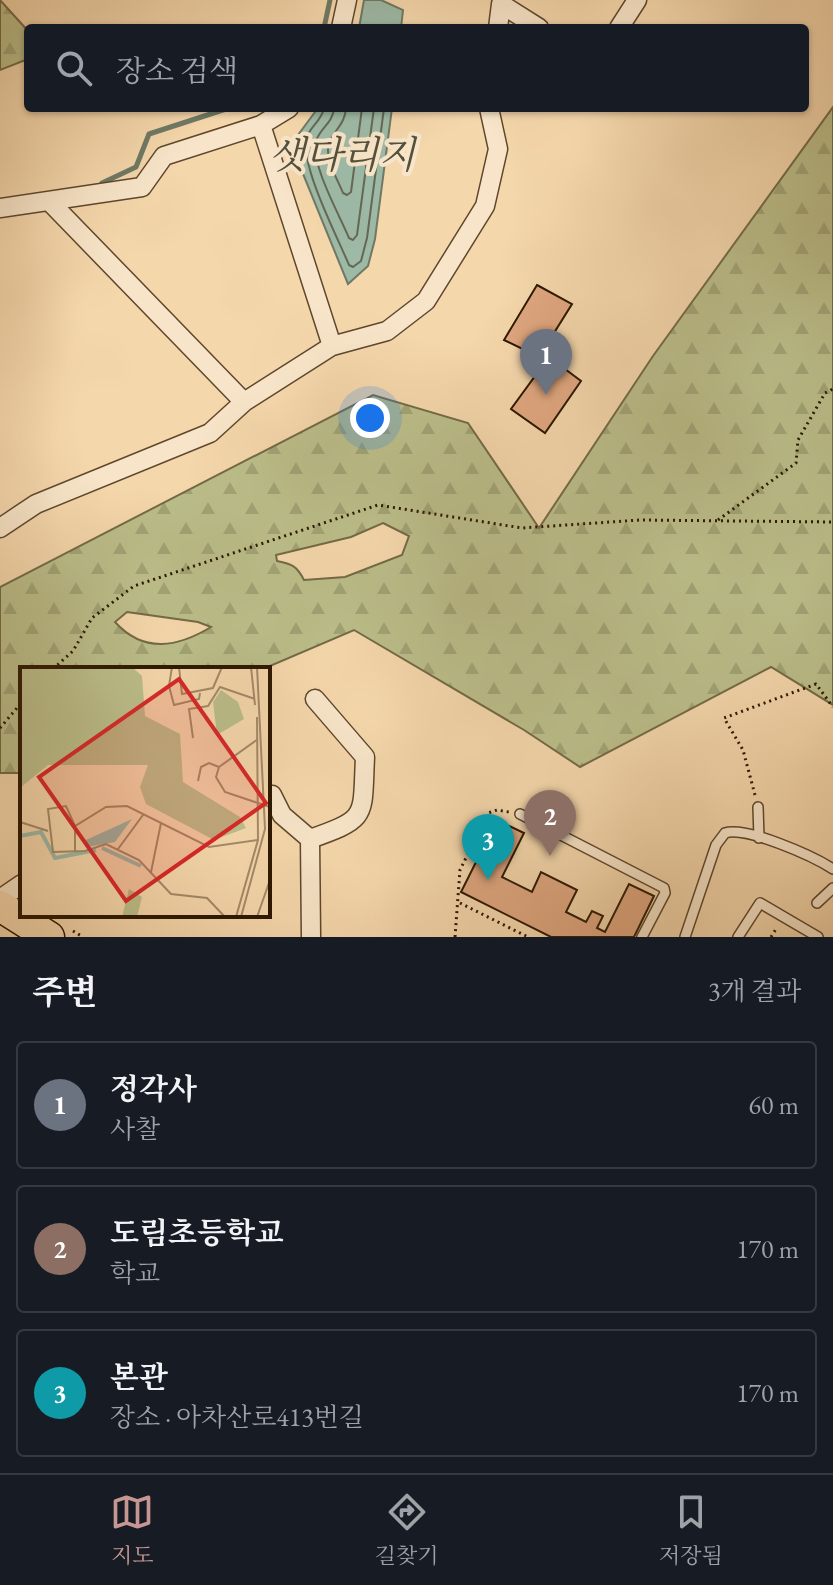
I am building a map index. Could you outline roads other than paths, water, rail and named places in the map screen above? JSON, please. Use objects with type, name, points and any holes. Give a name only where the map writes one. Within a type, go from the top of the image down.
[{"type":"main road","points":[[0,906],[49,937]]},
{"type":"street","points":[[342,24],[347,0]]},
{"type":"street","points":[[622,24],[637,0]]},
{"type":"street","points":[[498,2],[498,24]]},
{"type":"street","points":[[498,2],[533,24]]},
{"type":"street","points":[[0,208],[142,187],[164,156],[261,125],[282,112]]},
{"type":"street","points":[[0,528],[36,504],[210,433],[244,402],[332,346],[387,331],[426,301],[485,206],[498,149],[490,112]]},
{"type":"street","points":[[261,125],[332,346]]},
{"type":"street","points":[[49,201],[244,402]]},
{"type":"street","points":[[310,839],[350,825],[363,807],[365,757],[315,699]]},
{"type":"street","points":[[270,795],[282,815],[310,839],[311,937]]},
{"type":"street","points":[[0,899],[20,885]]},
{"type":"lane","points":[[758,807],[759,838]]},
{"type":"lane","points":[[520,814],[664,888],[665,893],[642,937]]},
{"type":"lane","points":[[685,937],[719,838],[725,833],[734,831],[798,850],[833,869]]},
{"type":"lane","points":[[817,903],[832,892]]},
{"type":"lane","points":[[738,937],[760,903],[818,937]]},
{"type":"water","name":"샛다리지","points":[[364,0],[381,0],[403,10],[401,24],[360,24]]},
{"type":"water","name":"샛다리지","points":[[315,112],[391,112],[375,239],[368,266],[348,284],[299,164],[298,135]]},
{"type":"waterway","points":[[325,24],[330,0]]},
{"type":"waterway","points":[[102,183],[136,167],[149,134],[217,112]]},
{"type":"place","name":"정각사","points":[[546,395]]},
{"type":"place","name":"도림초등학교","points":[[550,856]]},
{"type":"place","name":"본관","points":[[488,880]]}]
